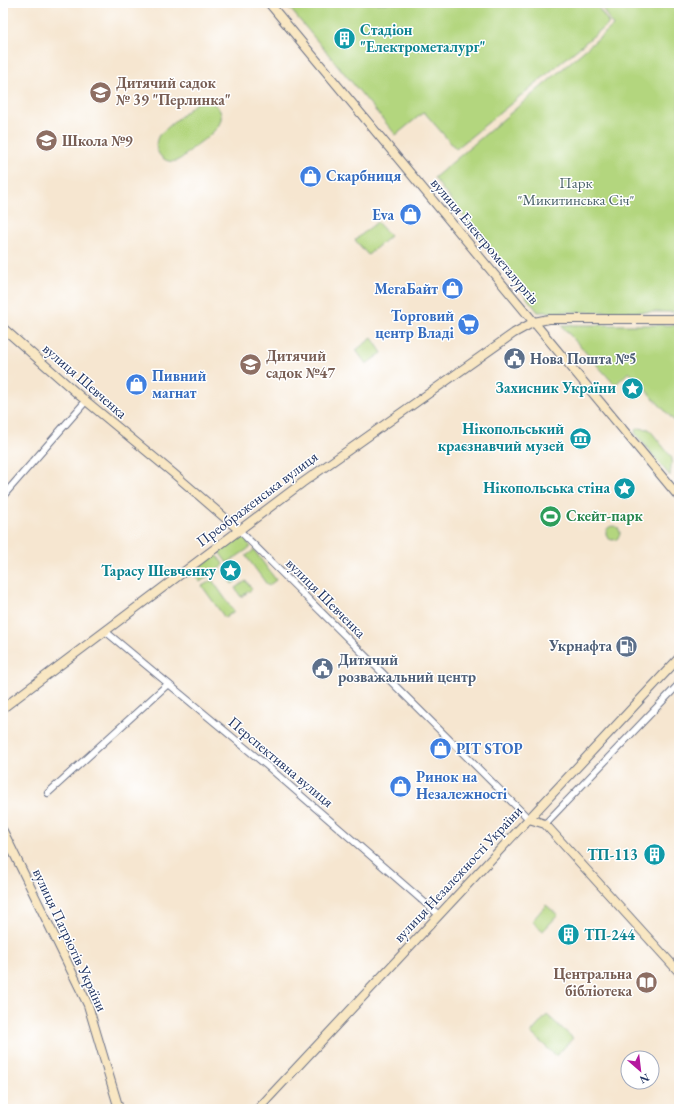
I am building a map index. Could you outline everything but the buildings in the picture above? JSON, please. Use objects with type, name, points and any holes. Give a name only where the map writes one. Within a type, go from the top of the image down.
[{"type":"main road","name":"вулиця Електрометалургів","points":[[269,3],[679,497]]},
{"type":"main road","points":[[534,322],[549,319],[679,319]]},
{"type":"main road","name":"Преображенська вулиця","points":[[3,708],[302,482],[508,337],[534,322]]},
{"type":"main road","name":"вулиця Шевченка","points":[[3,328],[86,401],[239,530]]},
{"type":"main road","name":"вулиця Незалежності України","points":[[258,1109],[679,658]]},
{"type":"main road","name":"вулиця Шевченка","points":[[529,819],[545,824]]},
{"type":"main road","points":[[545,824],[679,972]]},
{"type":"main road","name":"вулиця Патріотів України","points":[[3,831],[88,1005],[119,1109]]},
{"type":"street","points":[[3,496],[86,401]]},
{"type":"street","name":"вулиця Шевченка","points":[[239,530],[529,819]]},
{"type":"street","name":"Перспективна вулиця","points":[[105,631],[272,770],[439,915]]},
{"type":"street","points":[[48,793],[168,684]]},
{"type":"street","points":[[545,824],[679,684]]},
{"type":"green space","points":[[287,3],[595,3],[609,23],[456,149],[424,112],[396,135],[287,5]]},
{"type":"green space","name":"Парк \"Микитинська Січ\"","points":[[599,3],[679,3],[679,312],[538,312],[434,178],[613,26]]},
{"type":"green space","points":[[205,101],[214,104],[220,111],[221,117],[217,127],[208,137],[178,160],[168,161],[163,158],[156,148],[159,135],[196,103]]},
{"type":"green space","points":[[377,222],[390,236],[368,255],[355,240]]},
{"type":"green space","points":[[561,325],[679,325],[679,426],[629,372],[615,385]]},
{"type":"green space","points":[[372,338],[382,353],[366,364],[356,350]]},
{"type":"green space","points":[[636,428],[649,429],[672,458],[670,476],[635,433]]},
{"type":"green space","points":[[610,526],[616,526],[620,530],[620,536],[616,540],[610,540],[606,536],[606,530]]},
{"type":"green space","points":[[242,536],[251,547],[227,563],[219,552]]},
{"type":"green space","points":[[254,550],[276,580],[268,586],[246,556]]},
{"type":"green space","points":[[216,554],[224,565],[200,582],[195,575],[195,570]]},
{"type":"green space","points":[[234,565],[242,576],[232,584],[223,572],[228,572],[231,575],[235,572],[233,569]]},
{"type":"green space","points":[[212,580],[234,611],[225,618],[202,586]]},
{"type":"green space","points":[[246,581],[252,589],[241,597],[235,588]]},
{"type":"green space","points":[[546,905],[558,915],[543,931],[532,921]]},
{"type":"green space","points":[[547,1015],[573,1038],[556,1056],[531,1033]]},
{"type":"place","name":"Стадіон \"Електрометалург\"","points":[[345,39]]},
{"type":"place","name":"Дитячий садок № 39 \"Перлинка\"","points":[[101,92]]},
{"type":"place","name":"Школа №9","points":[[46,141]]},
{"type":"place","name":"Скарбниця","points":[[310,176]]},
{"type":"place","name":"Eva","points":[[410,215]]},
{"type":"place","name":"МегаБайт","points":[[453,289]]},
{"type":"place","name":"Торговий центр Владі","points":[[469,325]]},
{"type":"place","name":"Нова Пошта №5","points":[[514,359]]},
{"type":"place","name":"Дитячий садок №47","points":[[251,365]]},
{"type":"place","name":"Пивний магнат","points":[[136,385]]},
{"type":"place","name":"Захисник України","points":[[632,388]]},
{"type":"place","name":"Нiкопольський краєзнавчий музей","points":[[580,438]]},
{"type":"place","name":"Нікопольська стіна","points":[[625,488]]},
{"type":"place","name":"Скейт-парк","points":[[551,516]]},
{"type":"place","name":"Тарасу Шевченку","points":[[231,571]]},
{"type":"place","name":"Укрнафта","points":[[627,646]]},
{"type":"place","name":"Дитячий розважальний центр","points":[[322,669]]},
{"type":"place","name":"PIT STOP","points":[[440,749]]},
{"type":"place","name":"Ринок на Незалежності","points":[[401,786]]},
{"type":"place","name":"ТП-113","points":[[654,855]]},
{"type":"place","name":"ТП-244","points":[[568,935]]},
{"type":"place","name":"Центральна бібліотека","points":[[647,983]]}]
